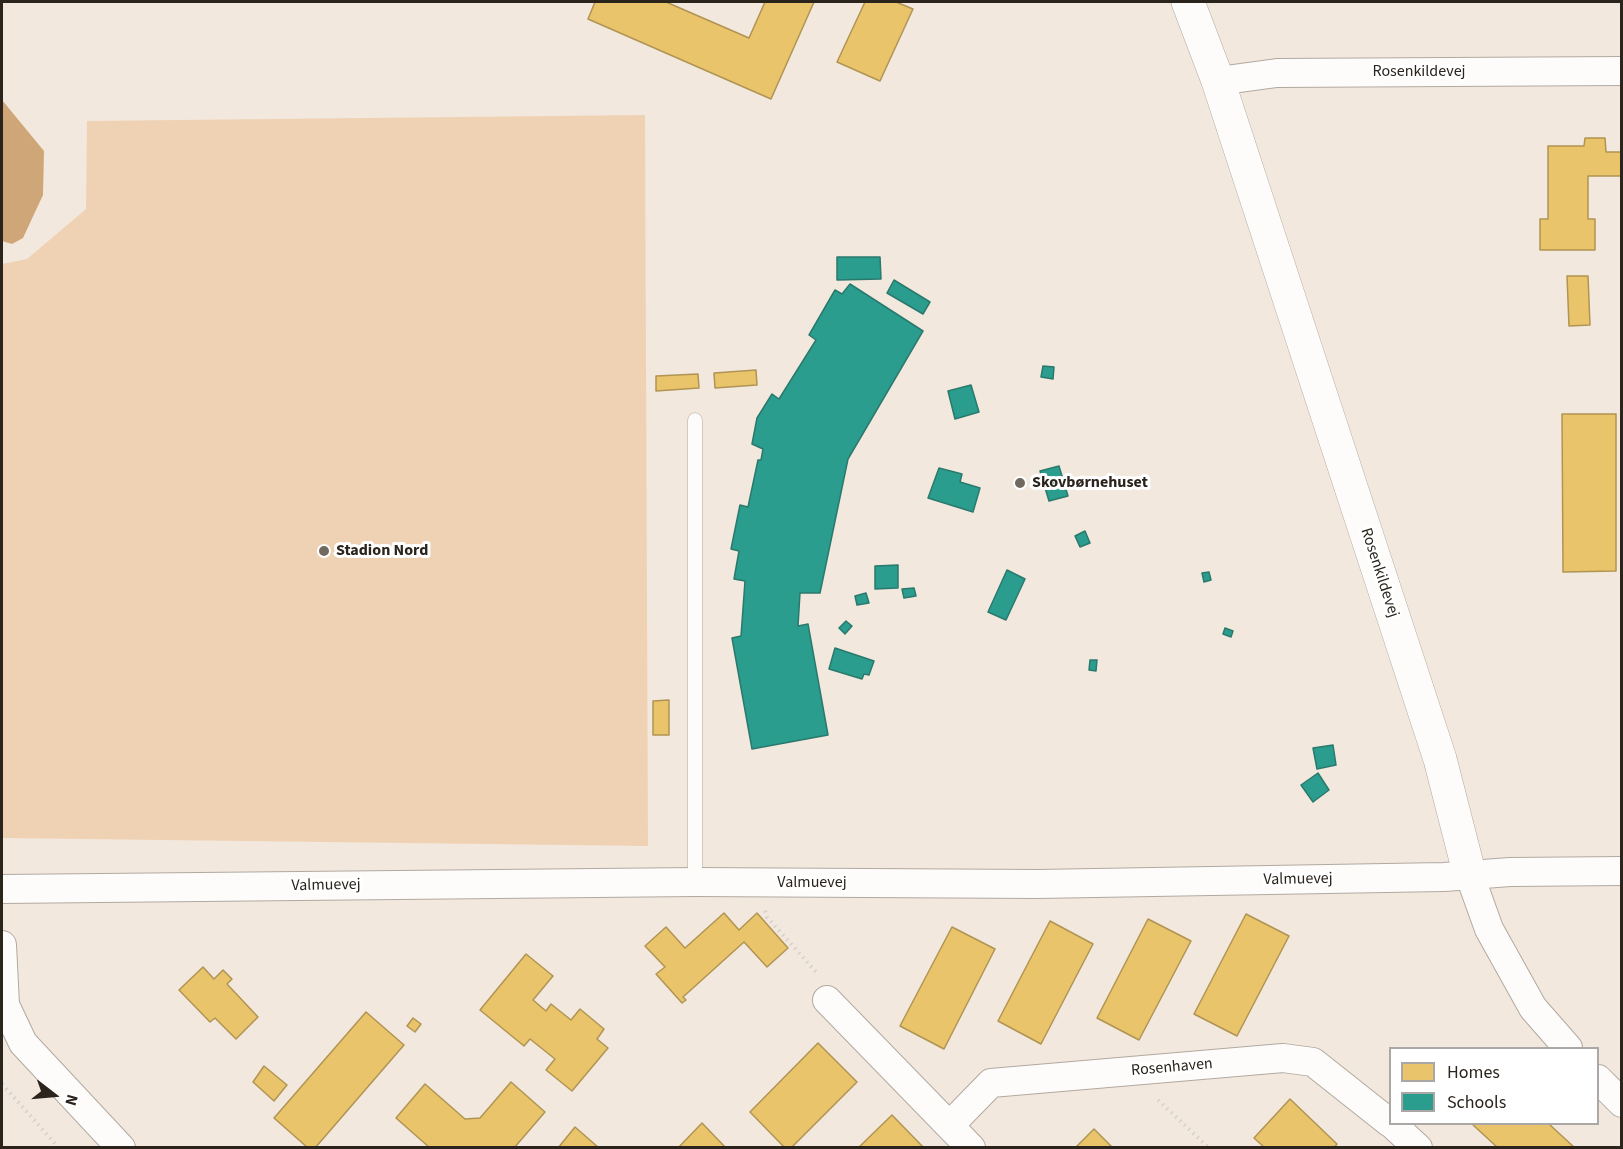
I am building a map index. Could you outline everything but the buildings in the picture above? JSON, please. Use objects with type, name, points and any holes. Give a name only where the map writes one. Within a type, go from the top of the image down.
[{"type":"street","name":"Rosenkildevej","points":[[1188,2],[1218,81],[1440,759],[1470,876],[1489,929],[1533,1008],[1567,1047]]},
{"type":"street","name":"Rosenkildevej","points":[[1218,81],[1277,73],[1622,71]]},
{"type":"street","name":"Valmuevej","points":[[2,889],[695,882],[1037,884],[1622,871]]},
{"type":"street","points":[[2,945],[4,1005],[23,1043],[121,1148]]},
{"type":"street","points":[[827,1000],[971,1148]]},
{"type":"street","name":"Rosenhaven","points":[[950,1125],[990,1083],[1283,1058],[1313,1062],[1389,1121]]},
{"type":"street","points":[[1599,1080],[1622,1103]]},
{"type":"street","name":"Rosenhaven","points":[[1393,1125],[1418,1148]]},
{"type":"lane","points":[[695,420],[695,882]]},
{"type":"path","points":[[755,882],[767,917],[832,990],[827,1000]]},
{"type":"path","points":[[1137,1071],[1144,1087],[1209,1148]]},
{"type":"path","points":[[2,1084],[59,1148]]},
{"type":"shaded area","points":[[2,100],[44,151],[43,195],[23,238],[12,244],[2,241]]},
{"type":"shaded area","name":"Stadion Nord","points":[[645,115],[648,846],[2,838],[2,264],[27,259],[86,209],[87,121]]},
{"type":"place","name":"Skovbørnehuset","points":[[1020,483]]},
{"type":"place","name":"Stadion Nord","points":[[324,551]]}]
